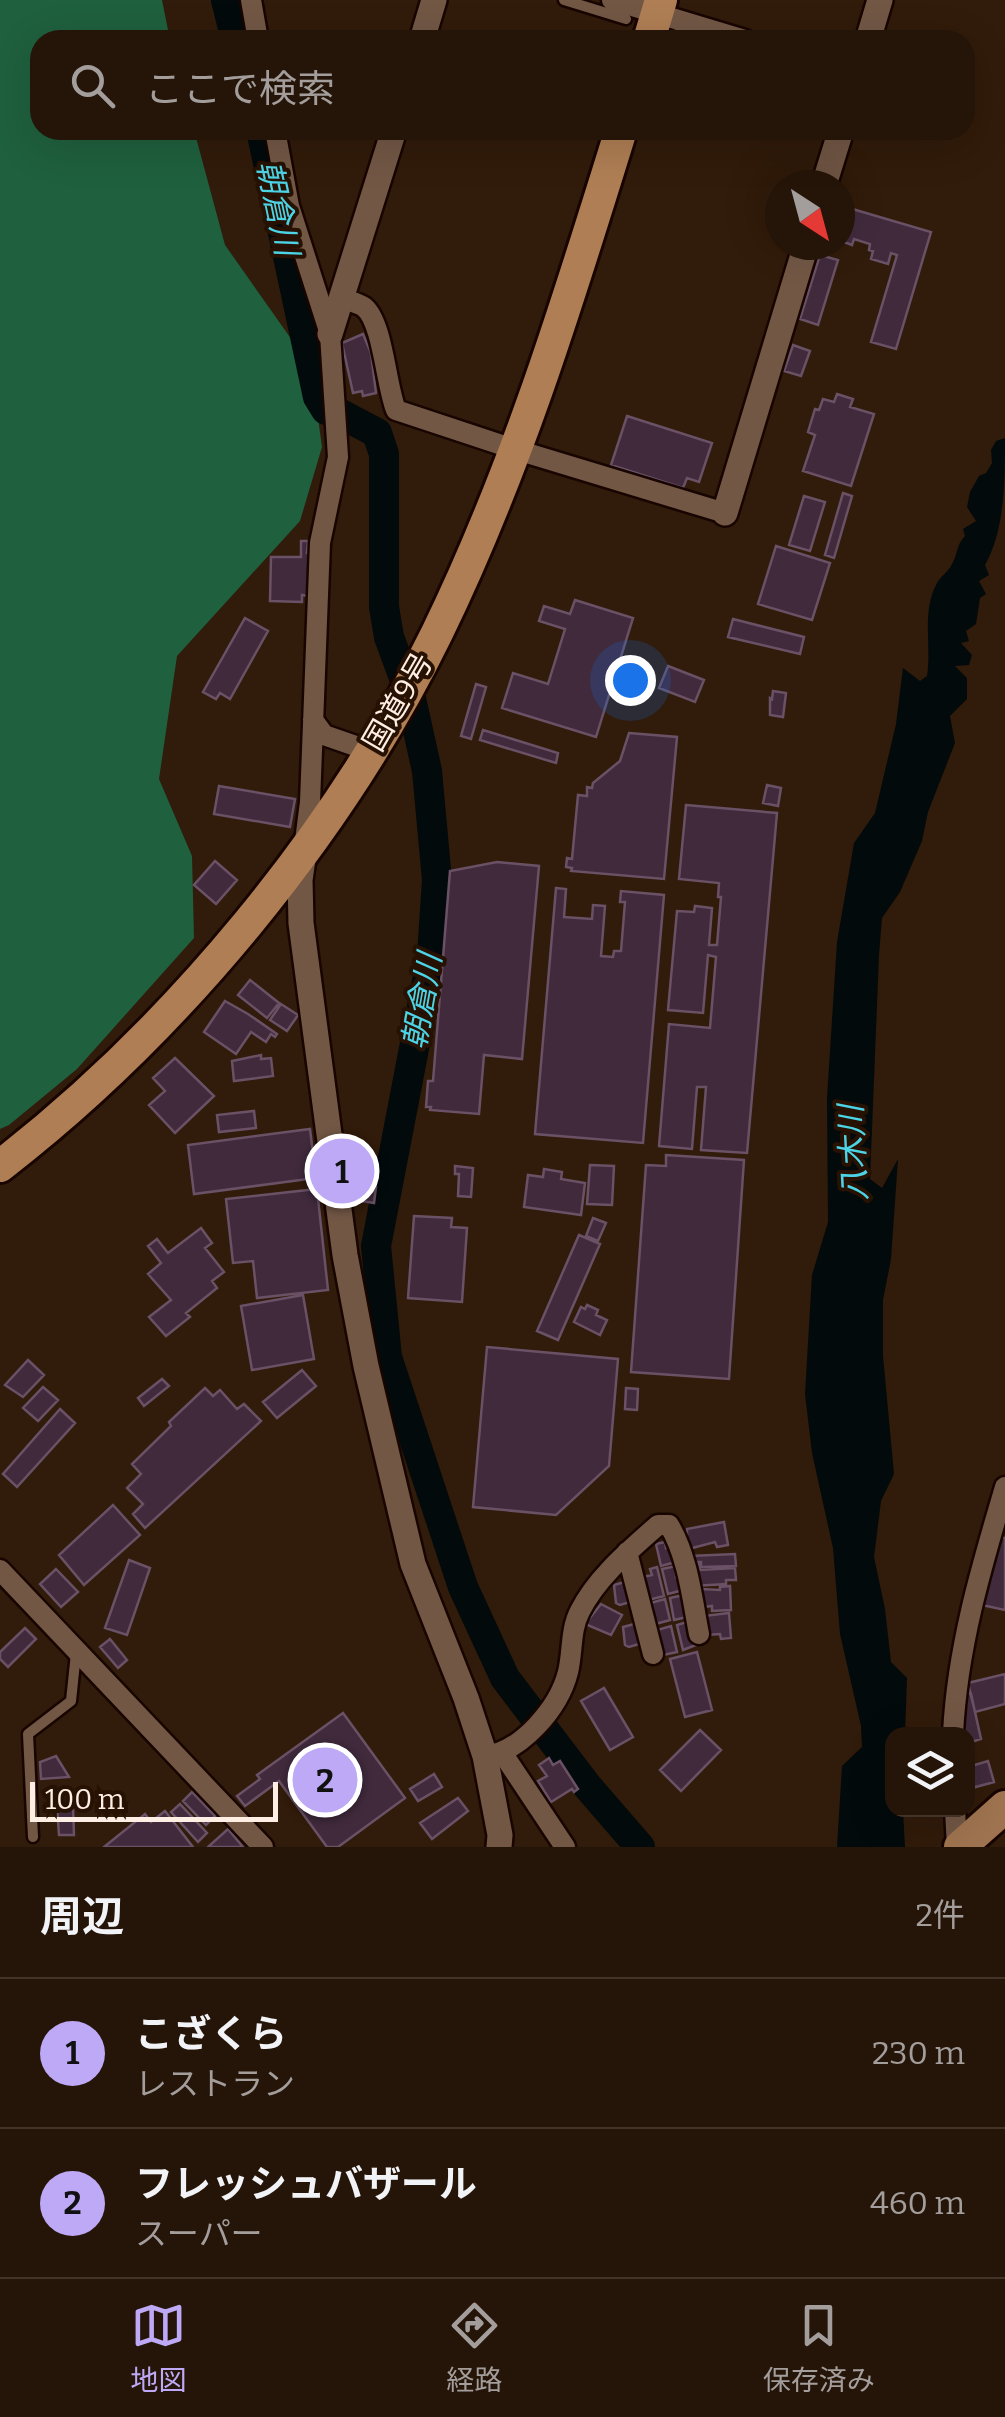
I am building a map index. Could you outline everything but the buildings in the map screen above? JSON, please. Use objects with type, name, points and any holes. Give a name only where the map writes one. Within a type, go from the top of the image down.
[{"type":"highway","name":"国道9号","points":[[0,1166],[62,1116],[160,1022],[242,930],[370,751],[419,668],[472,559],[517,450],[555,344],[618,140]]},
{"type":"main road","points":[[959,1847],[1005,1807]]},
{"type":"street","points":[[250,0],[256,30]]},
{"type":"street","points":[[425,30],[434,0]]},
{"type":"street","points":[[612,0],[654,21],[697,30]]},
{"type":"street","points":[[871,30],[880,0]]},
{"type":"street","points":[[277,140],[290,206],[330,334],[338,457],[320,544],[310,802],[300,880],[301,923],[344,1254],[413,1564],[466,1698],[494,1755],[565,1847]]},
{"type":"street","points":[[330,334],[391,140]]},
{"type":"street","points":[[829,170],[838,140]]},
{"type":"street","points":[[341,298],[369,312],[396,410],[726,514],[802,260]]},
{"type":"street","points":[[313,720],[324,735],[370,751]]},
{"type":"street","points":[[953,1727],[974,1592],[1005,1487]]},
{"type":"street","points":[[494,1755],[550,1710],[568,1673],[580,1610],[627,1552],[658,1525],[669,1526],[686,1568],[699,1634]]},
{"type":"street","points":[[627,1552],[653,1654]]},
{"type":"street","points":[[0,1570],[259,1846]]},
{"type":"street","points":[[494,1755],[498,1847]]},
{"type":"street","points":[[956,1817],[959,1847]]},
{"type":"lane","points":[[564,0],[654,21]]},
{"type":"lane","points":[[33,1837],[28,1734],[70,1702],[76,1648]]},
{"type":"green space","points":[[0,0],[162,0],[168,30],[30,30],[30,140],[197,140],[225,245],[311,367],[322,447],[300,521],[177,656],[159,779],[192,856],[194,938],[77,1069],[0,1129]]},
{"type":"water","name":"八木川","points":[[1005,438],[1000,521],[985,565],[989,575],[979,581],[986,594],[980,598],[976,624],[966,631],[969,641],[961,643],[972,655],[969,665],[955,666],[967,678],[967,699],[950,716],[955,743],[928,812],[922,841],[900,892],[882,918],[879,955],[870,1179],[882,1188],[898,1159],[891,1259],[883,1300],[883,1356],[894,1474],[881,1501],[874,1557],[891,1662],[907,1678],[905,1727],[885,1727],[885,1817],[903,1817],[905,1847],[837,1847],[842,1766],[862,1747],[861,1726],[840,1634],[833,1548],[812,1453],[805,1394],[812,1275],[828,1222],[827,1098],[837,942],[854,843],[875,813],[896,724],[903,668],[920,681],[927,676],[932,594],[954,560],[965,536],[963,529],[976,521],[967,507],[970,492],[992,463],[991,450],[996,441]]},
{"type":"waterway","name":"朝倉川","points":[[226,0],[234,30]]},
{"type":"waterway","name":"朝倉川","points":[[263,140],[318,397],[326,410],[377,433],[384,454],[384,607],[389,637],[410,694],[427,771],[437,880],[432,955],[376,1246],[387,1357],[463,1587],[505,1678],[588,1787],[640,1847]]},
{"type":"place","name":"こざくら","points":[[342,1171]]},
{"type":"place","name":"フレッシュバザール","points":[[325,1780]]}]
